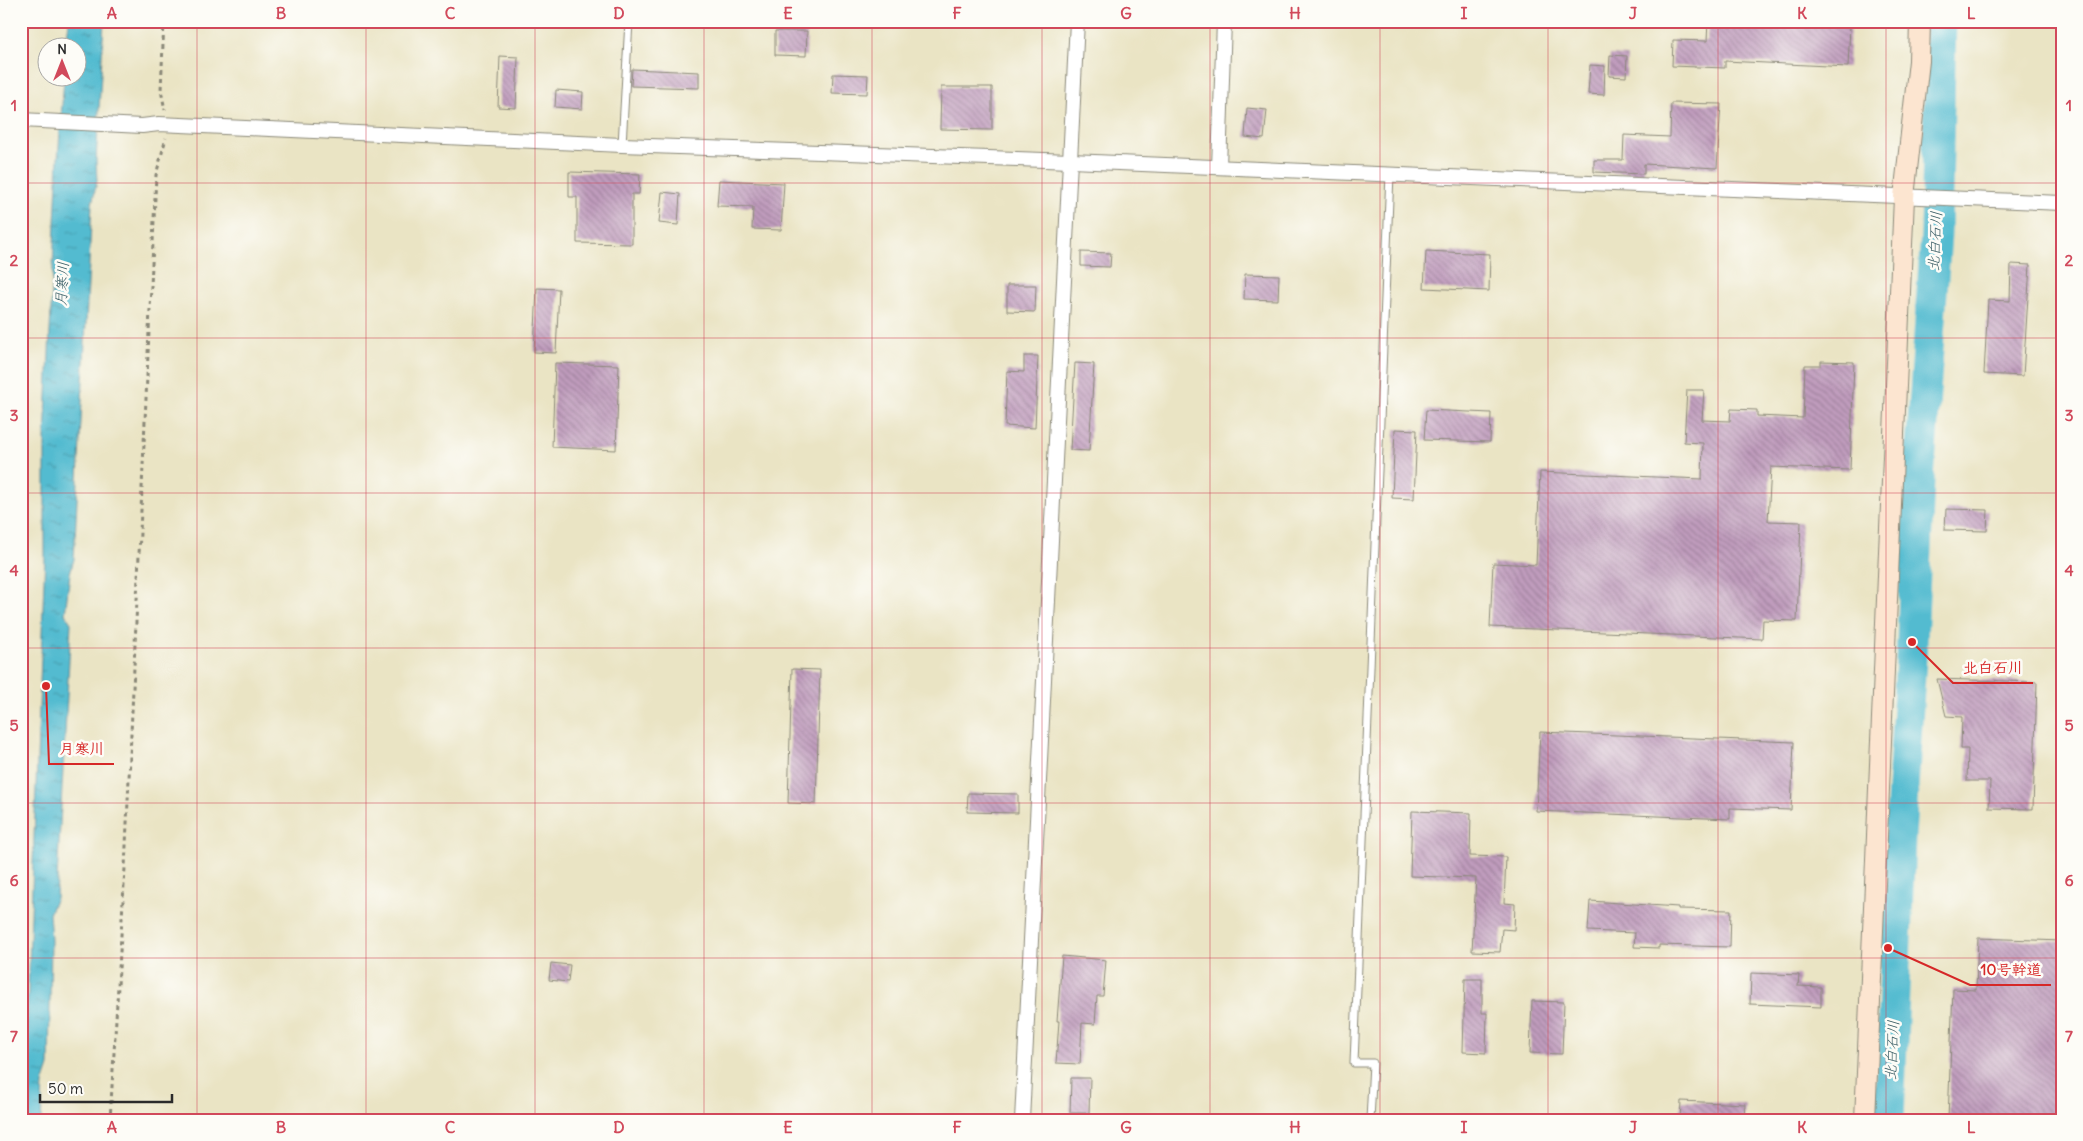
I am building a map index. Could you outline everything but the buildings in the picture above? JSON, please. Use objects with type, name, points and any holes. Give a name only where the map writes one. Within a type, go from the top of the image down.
[{"type":"street","points":[[1022,1120],[1077,21]]},
{"type":"street","points":[[1219,167],[1224,21]]},
{"type":"street","points":[[1865,1120],[1920,21]]},
{"type":"street","points":[[21,120],[1219,167],[2062,203]]},
{"type":"lane","points":[[622,145],[629,21]]},
{"type":"lane","points":[[1370,1120],[1373,1063],[1354,1063],[1390,174]]},
{"type":"path","points":[[110,1120],[126,838],[156,175],[169,125],[161,90],[164,21]]},
{"type":"water","points":[[69,21],[104,21],[96,161],[97,181],[92,204],[74,559],[70,573],[65,614],[71,623],[56,898],[49,914],[51,940],[49,1066],[43,1084],[41,1120],[23,1120],[45,555],[45,438],[58,159],[63,88],[88,88],[88,38],[67,38]]},
{"type":"waterway","name":"北白石川","points":[[1889,1120],[1900,837],[1912,642],[1919,480],[1936,234],[1941,21]]},
{"type":"place","name":"北白石川","points":[[1912,642]]},
{"type":"place","name":"月寒川","points":[[46,686]]},
{"type":"place","name":"10号幹道","points":[[1888,948]]}]
